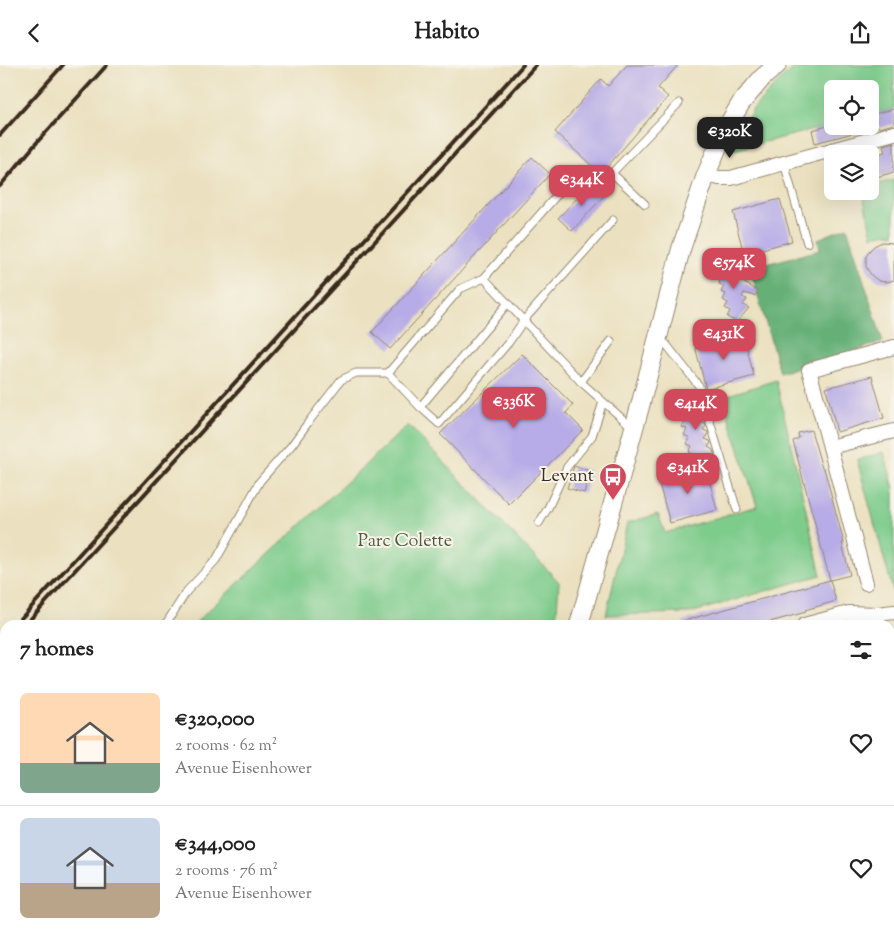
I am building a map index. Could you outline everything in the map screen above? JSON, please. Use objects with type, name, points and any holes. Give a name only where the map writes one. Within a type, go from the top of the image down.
[{"type":"street","points":[[580,620],[658,340],[681,249],[706,175],[724,132],[741,103],[762,78],[777,65]]},
{"type":"street","points":[[706,175],[731,178],[894,133]]},
{"type":"street","points":[[866,583],[809,370],[894,347]]},
{"type":"street","points":[[830,447],[894,431]]},
{"type":"street","points":[[835,620],[849,613],[877,614],[894,612]]},
{"type":"lane","points":[[612,173],[679,103]]},
{"type":"lane","points":[[784,163],[808,243]]},
{"type":"lane","points":[[388,373],[460,289],[484,278],[579,170],[612,173],[645,203]]},
{"type":"lane","points":[[168,620],[187,591],[216,560],[260,481],[291,446],[341,381],[356,373],[388,373],[420,407],[440,424],[509,342],[524,320],[613,220]]},
{"type":"lane","points":[[484,278],[581,382],[634,428]]},
{"type":"lane","points":[[420,407],[508,303]]},
{"type":"lane","points":[[658,340],[666,344],[699,386],[737,510]]},
{"type":"lane","points":[[581,382],[611,341]]},
{"type":"lane","points":[[539,523],[567,467],[592,436],[603,402]]},
{"type":"green space","points":[[798,65],[894,65],[894,109],[879,113],[879,80],[824,80],[824,127],[730,151],[753,109],[782,78]]},
{"type":"green space","points":[[894,180],[894,234],[888,233],[872,236],[864,200],[879,200],[879,184]]},
{"type":"green space","points":[[847,227],[883,342],[780,373],[750,268],[820,250],[818,239]]},
{"type":"green space","points":[[776,380],[821,575],[690,613],[606,615],[627,523],[658,514],[665,533],[757,506],[722,397]]},
{"type":"green space","name":"Parc Colette","points":[[408,425],[559,582],[556,620],[198,620]]},
{"type":"green space","points":[[884,452],[894,489],[894,595],[857,460]]},
{"type":"building","points":[[627,65],[678,65],[658,88],[668,97],[607,167],[592,166],[555,132],[601,79],[608,86]]},
{"type":"building","points":[[894,109],[894,124],[879,128],[879,113]]},
{"type":"building","points":[[824,127],[824,135],[846,135],[815,143],[812,130]]},
{"type":"building","points":[[894,142],[894,172],[879,176],[879,154],[885,152],[883,145]]},
{"type":"building","points":[[532,157],[550,174],[390,349],[372,332]]},
{"type":"building","points":[[598,182],[608,191],[572,231],[558,218],[583,192],[586,195]]},
{"type":"building","points":[[780,199],[792,241],[744,254],[733,212]]},
{"type":"building","points":[[882,242],[894,243],[894,280],[887,282],[879,281],[872,276],[866,267],[866,257],[869,251]]},
{"type":"building","points":[[726,257],[738,265],[734,270],[740,273],[736,278],[758,291],[755,296],[744,293],[742,297],[747,299],[743,305],[749,308],[737,322],[727,317],[730,311],[725,308],[728,303],[723,300],[726,294],[721,292],[724,286],[719,284],[721,277],[716,274]]},
{"type":"building","points":[[743,333],[754,376],[706,389],[695,346]]},
{"type":"building","points":[[522,354],[573,405],[566,413],[583,430],[509,504],[440,434]]},
{"type":"building","points":[[872,376],[884,418],[837,432],[826,388]]},
{"type":"building","points":[[685,398],[699,405],[703,418],[701,422],[706,426],[703,430],[708,432],[705,439],[711,443],[708,447],[713,450],[718,466],[689,452],[692,446],[687,444],[690,438],[684,435],[687,429],[682,427],[686,421],[679,418],[682,412],[677,409]]},
{"type":"building","points":[[811,430],[822,468],[824,468],[844,543],[842,543],[850,575],[830,580],[793,441],[799,438],[798,433]]},
{"type":"building","points":[[574,466],[590,471],[584,493],[567,488]]},
{"type":"building","points":[[706,468],[717,510],[670,523],[658,480]]},
{"type":"building","points":[[830,580],[836,601],[777,620],[687,620]]},
{"type":"railway","points":[[0,135],[63,65]]},
{"type":"railway","points":[[0,186],[107,65]]},
{"type":"railway","points":[[20,620],[523,65]]},
{"type":"railway","points":[[30,620],[536,65]]},
{"type":"place","name":"Levant","points":[[613,501]]}]
